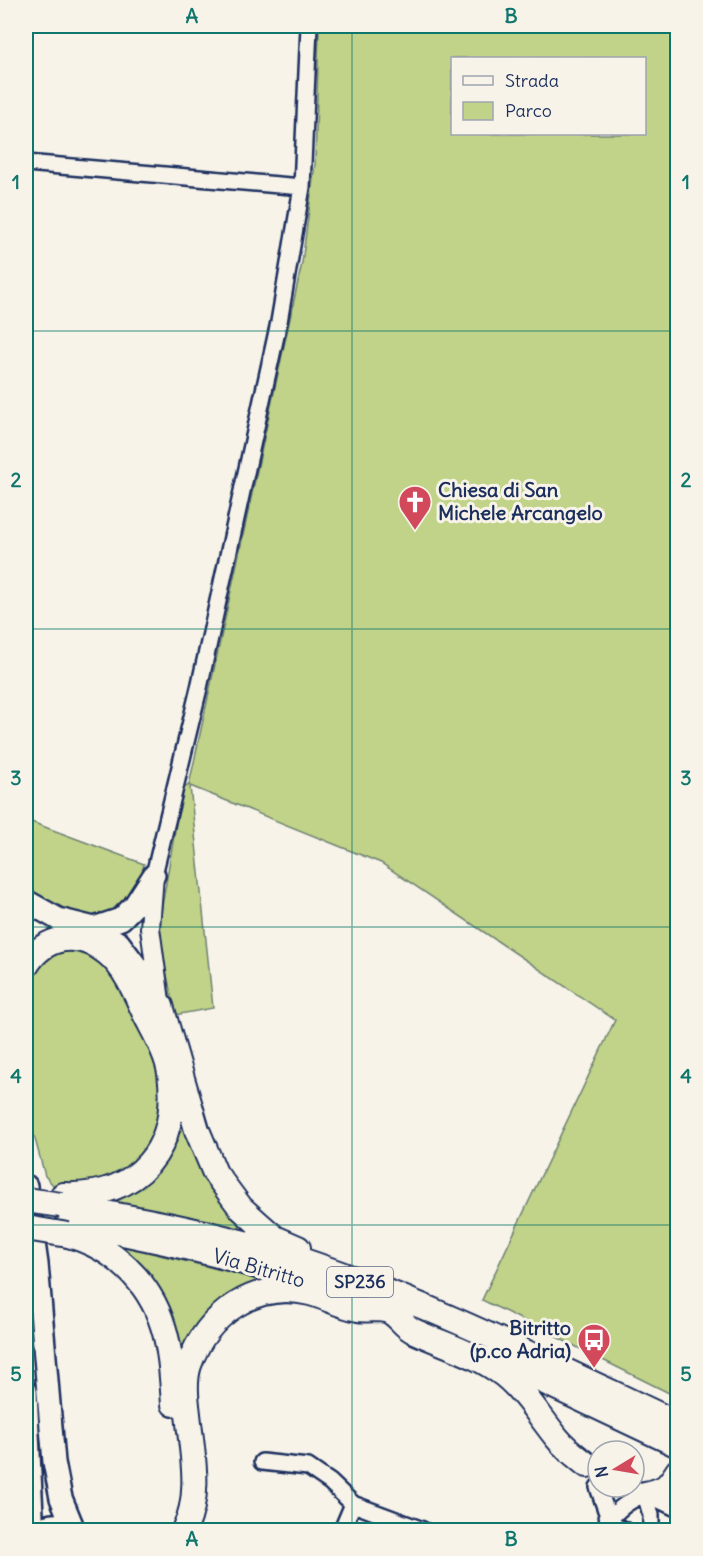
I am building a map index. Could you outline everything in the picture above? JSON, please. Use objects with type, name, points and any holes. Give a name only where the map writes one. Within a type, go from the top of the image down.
[{"type":"highway","points":[[26,966],[30,958],[46,945],[69,937],[88,941],[108,954],[131,983],[162,1049],[169,1070],[172,1102],[170,1123],[162,1144],[144,1170],[121,1186],[47,1208],[26,1228]]},
{"type":"highway","points":[[161,1006],[205,1152],[215,1173],[241,1208],[275,1238],[287,1245],[417,1290],[458,1308],[478,1317],[499,1340]]},
{"type":"highway","points":[[47,1208],[123,1263],[141,1282],[155,1304],[164,1327],[170,1354],[182,1484],[180,1505],[174,1523],[168,1530]]},
{"type":"highway","name":"Via Bitritto","points":[[47,1208],[243,1261],[388,1311],[678,1445]]},
{"type":"highway","name":"Via Bitritto","points":[[47,1208],[172,1225],[294,1257],[426,1307],[678,1424]]},
{"type":"highway","points":[[184,1530],[194,1502],[195,1484],[186,1393],[188,1368],[199,1341],[218,1317],[256,1295],[279,1290],[311,1293],[357,1309],[388,1311],[411,1330],[466,1353],[504,1376],[527,1399],[558,1440],[586,1468]]},
{"type":"highway","points":[[642,1407],[666,1407],[678,1412]]},
{"type":"highway","points":[[646,1490],[662,1491],[676,1482]]},
{"type":"main road","points":[[94,928],[121,919],[134,906],[154,875]]},
{"type":"main road","points":[[26,901],[58,919],[94,928],[118,943],[146,979],[161,1006]]},
{"type":"main road","points":[[47,1208],[37,1264],[54,1462],[60,1498],[74,1530]]},
{"type":"main road","points":[[26,1392],[32,1515],[30,1530]]},
{"type":"main road","points":[[39,1530],[54,1524],[65,1525],[74,1530]]},
{"type":"street","points":[[161,1006],[150,928],[154,875],[199,688],[279,322],[302,187],[309,26]]},
{"type":"street","points":[[26,163],[302,187]]},
{"type":"street","points":[[262,1462],[308,1467],[330,1482],[353,1504],[423,1530]]},
{"type":"street","points":[[646,1494],[678,1509]]},
{"type":"street","points":[[602,1499],[607,1513],[606,1526]]},
{"type":"street","points":[[606,1526],[633,1499]]},
{"type":"street","points":[[643,1499],[651,1515],[651,1530]]},
{"type":"street","points":[[342,1530],[353,1504]]},
{"type":"street","points":[[606,1526],[624,1530]]},
{"type":"green space","points":[[323,26],[677,26],[677,1397],[482,1300],[615,1020],[381,863],[190,786],[213,1008],[175,1015],[158,930],[182,789],[189,785],[302,263],[315,164],[319,30]]},
{"type":"green space","points":[[26,820],[144,864],[138,887],[116,913],[87,920],[26,896]]},
{"type":"green space","points":[[67,951],[86,952],[114,971],[146,1029],[166,1095],[159,1141],[109,1182],[67,1188],[54,1186],[45,1176],[26,1106],[26,982],[37,960]]},
{"type":"green space","points":[[179,1112],[257,1236],[99,1199],[126,1188]]},
{"type":"green space","points":[[114,1244],[255,1278],[259,1282],[257,1289],[187,1355],[175,1354]]},
{"type":"place","name":"Chiesa di San Michele Arcangelo","points":[[415,531]]},
{"type":"place","name":"Bitritto (p.co Adria)","points":[[594,1369]]}]
